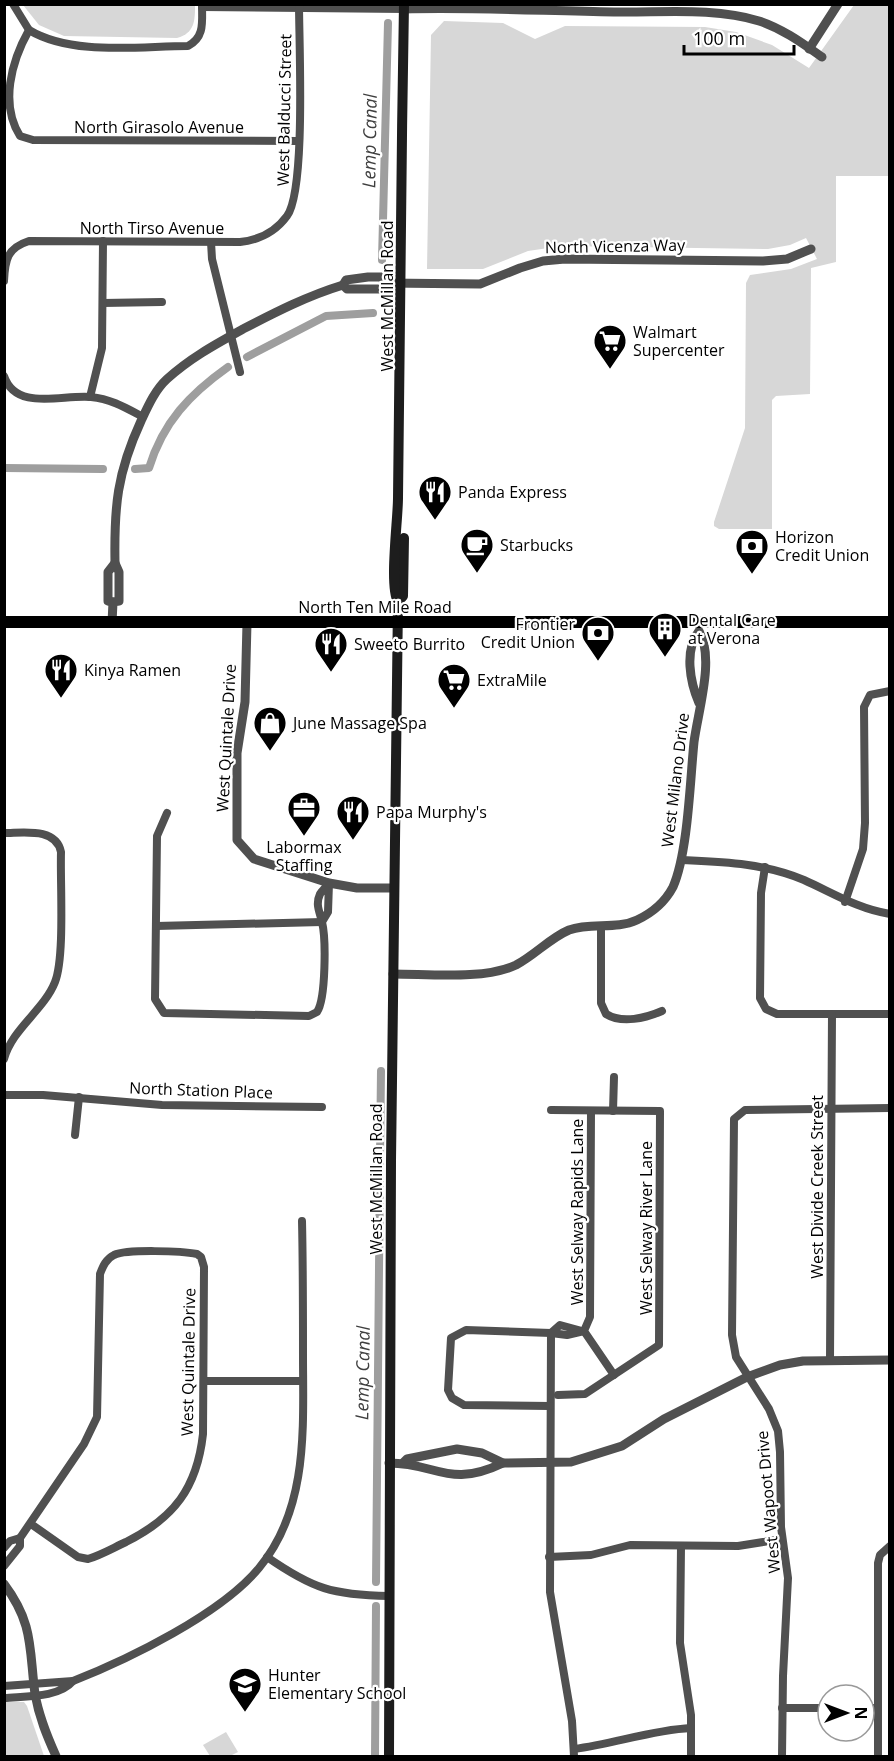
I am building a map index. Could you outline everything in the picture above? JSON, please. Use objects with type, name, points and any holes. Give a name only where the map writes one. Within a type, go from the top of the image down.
[{"type":"main road","name":"West McMillan Road","points":[[389,1756],[389,1463],[398,624],[395,559],[401,408],[404,7]]},
{"type":"main road","name":"North Ten Mile Road","points":[[4,622],[699,626],[890,622]]},
{"type":"street","points":[[13,4],[29,30],[43,39],[75,46],[188,46],[196,42],[201,34],[202,6],[482,6],[720,14],[757,21],[782,30],[822,57]]},
{"type":"street","points":[[809,49],[838,4]]},
{"type":"street","name":"West Balducci Street","points":[[288,215],[298,183],[299,6]]},
{"type":"street","name":"North Girasolo Avenue","points":[[29,30],[14,57],[8,79],[7,116],[20,136],[33,140],[299,141]]},
{"type":"street","name":"North Tirso Avenue","points":[[4,281],[5,265],[10,251],[29,241],[250,241],[266,235],[288,215]]},
{"type":"street","points":[[90,397],[101,360],[103,241]]},
{"type":"street","points":[[211,242],[212,259],[240,372]]},
{"type":"street","name":"North Vicenza Way","points":[[112,623],[113,602],[119,601],[119,572],[115,563],[114,514],[119,478],[143,417],[151,399],[165,380],[197,355],[231,336],[310,295],[343,285],[346,280],[383,277],[386,283],[480,284],[531,264],[565,259],[763,261],[787,259],[811,249]]},
{"type":"street","points":[[103,303],[162,302]]},
{"type":"street","points":[[4,376],[11,389],[26,398],[90,397],[111,401],[143,417]]},
{"type":"street","name":"West Quintale Drive","points":[[246,623],[245,702],[237,753],[237,840],[254,859],[329,883]]},
{"type":"street","name":"West Milano Drive","points":[[699,626],[693,639],[690,666],[693,688],[699,703]]},
{"type":"street","name":"West Milano Drive","points":[[393,974],[493,971],[515,965],[570,930],[636,921],[658,908],[672,887],[681,860],[699,703],[707,668],[704,639],[699,626]]},
{"type":"street","points":[[845,902],[863,849],[866,824],[864,707],[870,695],[890,691]]},
{"type":"street","points":[[167,813],[156,836],[155,999],[159,1009],[170,1014],[309,1016],[317,1012],[322,1000],[322,922],[328,912],[329,883],[357,888],[394,888]]},
{"type":"street","points":[[4,833],[40,833],[56,842],[61,852],[59,969],[48,995],[9,1046],[4,1059]]},
{"type":"street","points":[[681,860],[765,867],[804,880],[845,902],[890,914]]},
{"type":"street","points":[[765,867],[760,893],[760,998],[766,1009],[777,1014],[890,1014]]},
{"type":"street","points":[[156,926],[322,922]]},
{"type":"street","points":[[601,926],[601,1003],[606,1014],[615,1018],[642,1019],[662,1011]]},
{"type":"street","name":"West Divide Creek Street","points":[[830,1360],[832,1014]]},
{"type":"street","points":[[551,1110],[613,1111],[614,1077]]},
{"type":"street","name":"North Station Place","points":[[4,1095],[162,1105],[322,1107]]},
{"type":"street","points":[[75,1135],[79,1098]]},
{"type":"street","points":[[831,1109],[890,1108]]},
{"type":"street","name":"West Wapoot Drive","points":[[782,1756],[782,1708],[789,1578],[782,1539],[778,1431],[769,1409],[736,1357],[732,1335],[734,1119],[745,1110],[831,1109]]},
{"type":"street","name":"West Selway Rapids Lane","points":[[584,1331],[590,1317],[591,1111]]},
{"type":"street","name":"West Selway River Lane","points":[[613,1111],[660,1111],[659,1345],[614,1375]]},
{"type":"street","points":[[4,1698],[36,1696],[67,1689],[73,1681],[213,1610],[236,1592],[267,1557],[281,1534],[294,1500],[300,1474],[303,1381],[303,1221]]},
{"type":"street","name":"West Quintale Drive","points":[[123,1252],[191,1253],[201,1257],[204,1267],[204,1381],[203,1434],[195,1475],[186,1493],[162,1519],[135,1538],[88,1559],[78,1557],[31,1524],[84,1444],[97,1417],[100,1274],[107,1260],[123,1252]]},
{"type":"street","points":[[550,1406],[464,1405],[452,1398],[448,1390],[451,1338],[458,1332],[466,1330],[567,1335],[584,1331],[614,1375],[585,1394],[558,1395]]},
{"type":"street","points":[[551,1333],[550,1592],[572,1721],[574,1753],[654,1731],[691,1728]]},
{"type":"street","points":[[403,1463],[407,1459],[457,1449],[482,1453],[503,1463],[550,1464],[597,1456],[622,1446],[664,1419],[747,1377],[780,1365],[830,1360],[890,1360]]},
{"type":"street","points":[[204,1381],[303,1381]]},
{"type":"street","points":[[389,1463],[403,1463],[456,1476],[492,1468],[503,1463]]},
{"type":"street","points":[[4,1548],[10,1541],[20,1538],[31,1524]]},
{"type":"street","points":[[4,1566],[20,1546],[20,1538]]},
{"type":"street","points":[[549,1557],[591,1556],[630,1545],[738,1546],[782,1539]]},
{"type":"street","points":[[681,1546],[680,1643],[691,1728],[691,1756]]},
{"type":"street","points":[[878,1756],[878,1563],[887,1547]]},
{"type":"street","points":[[267,1557],[308,1584],[327,1591],[389,1596]]},
{"type":"street","points":[[4,1584],[20,1605],[28,1625],[36,1696],[43,1728],[56,1756]]},
{"type":"street","points":[[4,1686],[34,1685],[66,1679],[73,1681]]},
{"type":"street","points":[[782,1708],[816,1708]]},
{"type":"shaded area","points":[[23,5],[195,5],[195,16],[191,29],[177,38],[64,36],[39,25]]},
{"type":"shaded area","points":[[854,5],[889,5],[889,176],[836,176],[836,262],[811,268],[810,394],[776,396],[772,400],[772,529],[719,529],[714,526],[714,522],[745,428],[746,283],[750,275],[791,269],[817,259],[806,238],[790,245],[768,249],[562,246],[528,251],[483,269],[427,269],[431,35],[444,21],[503,23],[535,39],[565,26],[705,27],[736,32],[772,45],[809,68]]},
{"type":"shaded area","points":[[5,1702],[24,1702],[27,1706],[44,1756],[5,1756]]},
{"type":"shaded area","points":[[226,1732],[238,1752],[230,1756],[210,1756],[203,1745]]},
{"type":"waterway","name":"Lemp Canal","points":[[382,260],[388,23]]},
{"type":"waterway","points":[[247,357],[326,316],[373,313]]},
{"type":"waterway","points":[[135,469],[149,468],[162,437],[180,410],[228,367]]},
{"type":"waterway","points":[[4,468],[103,469]]},
{"type":"waterway","name":"Lemp Canal","points":[[380,1158],[381,1071]]},
{"type":"waterway","name":"Lemp Canal","points":[[376,1582],[380,1164]]},
{"type":"waterway","name":"Lemp Canal","points":[[375,1756],[376,1606]]},
{"type":"place","name":"Walmart Supercenter","points":[[610,370]]},
{"type":"place","name":"Panda Express","points":[[435,521]]},
{"type":"place","name":"Starbucks","points":[[477,574]]},
{"type":"place","name":"Horizon Credit Union","points":[[752,575]]},
{"type":"place","name":"Dental Care at Verona","points":[[665,658]]},
{"type":"place","name":"Frontier Credit Union","points":[[598,662]]},
{"type":"place","name":"Sweeto Burrito","points":[[331,673]]},
{"type":"place","name":"Kinya Ramen","points":[[61,699]]},
{"type":"place","name":"ExtraMile","points":[[454,709]]},
{"type":"place","name":"June Massage Spa","points":[[270,752]]},
{"type":"place","name":"Labormax Staffing","points":[[304,837]]},
{"type":"place","name":"Papa Murphy's","points":[[353,841]]},
{"type":"place","name":"Hunter Elementary School","points":[[245,1713]]}]
